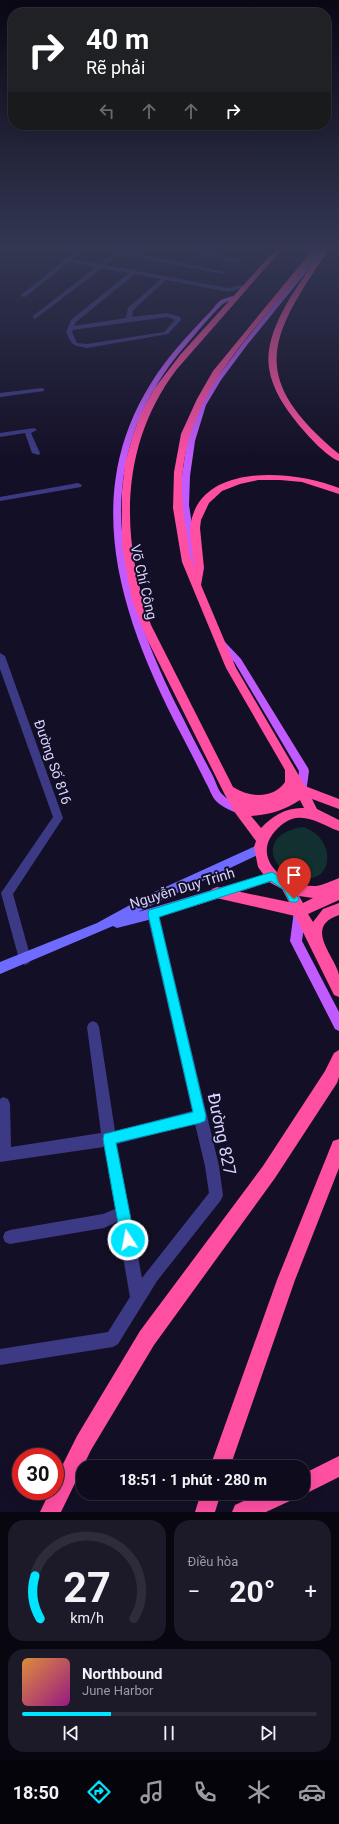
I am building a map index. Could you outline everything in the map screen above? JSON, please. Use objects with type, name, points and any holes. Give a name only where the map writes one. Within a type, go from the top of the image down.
[{"type":"highway","name":"Võ Chí Công","points":[[214,319],[178,357],[162,378],[146,413],[129,461],[125,505],[125,533],[135,601],[229,791],[260,844]]},
{"type":"highway","points":[[260,319],[217,371],[201,399],[185,434],[178,472],[178,508],[187,562],[212,625],[222,644],[231,668],[291,770],[313,814]]},
{"type":"highway","points":[[284,319],[276,332],[272,352],[274,375],[284,400],[318,440],[339,458]]},
{"type":"highway","points":[[197,584],[200,568],[196,538],[196,521],[201,508],[213,494],[226,486],[244,479],[264,476],[307,480],[339,491]]},
{"type":"highway","points":[[229,791],[248,800],[264,801],[275,797],[290,786],[291,770]]},
{"type":"highway","points":[[240,810],[258,811],[276,808],[293,800],[302,790]]},
{"type":"highway","points":[[302,790],[339,804]]},
{"type":"highway","points":[[336,822],[313,814],[297,814],[281,817],[273,823],[260,844],[263,864],[272,877],[288,887],[301,891],[314,892],[327,890],[339,884]]},
{"type":"highway","points":[[288,887],[339,990]]},
{"type":"highway","points":[[217,893],[300,911],[315,903],[339,894]]},
{"type":"highway","points":[[315,943],[315,929],[322,917],[339,909]]},
{"type":"highway","points":[[51,1510],[84,1444],[147,1338],[269,1172],[331,1077],[339,1058]]},
{"type":"highway","points":[[222,1460],[286,1280],[339,1147]]},
{"type":"highway","points":[[310,1481],[339,1466]]},
{"type":"highway","points":[[205,1512],[209,1500]]},
{"type":"highway","points":[[242,1512],[269,1500]]},
{"type":"main road","points":[[197,584],[185,505],[186,476],[191,441],[203,405],[218,380],[266,319]]},
{"type":"main road","name":"Võ Chí Công","points":[[135,601],[149,658],[219,798],[240,810]]},
{"type":"main road","points":[[222,644],[238,661],[304,770],[302,790]]},
{"type":"main road","name":"Nguyễn Duy Trinh","points":[[0,968],[101,927],[260,844]]},
{"type":"main road","name":"Nguyễn Duy Trinh","points":[[101,927],[153,914],[272,877]]},
{"type":"main road","points":[[300,911],[296,941],[339,1025]]},
{"type":"street","points":[[76,319],[73,321],[72,328],[69,332],[75,344],[87,346],[158,336],[170,331],[178,319]]},
{"type":"street","points":[[72,328],[133,319]]},
{"type":"street","points":[[0,395],[42,390]]},
{"type":"street","points":[[0,435],[31,431],[36,453]]},
{"type":"street","points":[[0,499],[78,485]]},
{"type":"street","name":"Đường Số 816","points":[[0,656],[58,818],[8,893],[25,959]]},
{"type":"street","name":"Đường 827","points":[[0,1357],[113,1339],[152,1276],[216,1195],[212,1166],[153,914]]},
{"type":"street","points":[[93,1027],[109,1139],[138,1298]]},
{"type":"street","points":[[3,1104],[2,1155],[109,1139],[200,1116]]},
{"type":"street","points":[[10,1237],[104,1221],[122,1212]]},
{"type":"green space","points":[[303,827],[315,833],[322,841],[327,851],[327,861],[324,870],[317,876],[307,879],[294,876],[283,870],[275,860],[273,853],[275,841],[279,837],[290,830]]},
{"type":"route","points":[[128,1240],[109,1139],[200,1116],[153,914],[272,877],[279,883],[288,887],[294,899]]}]
